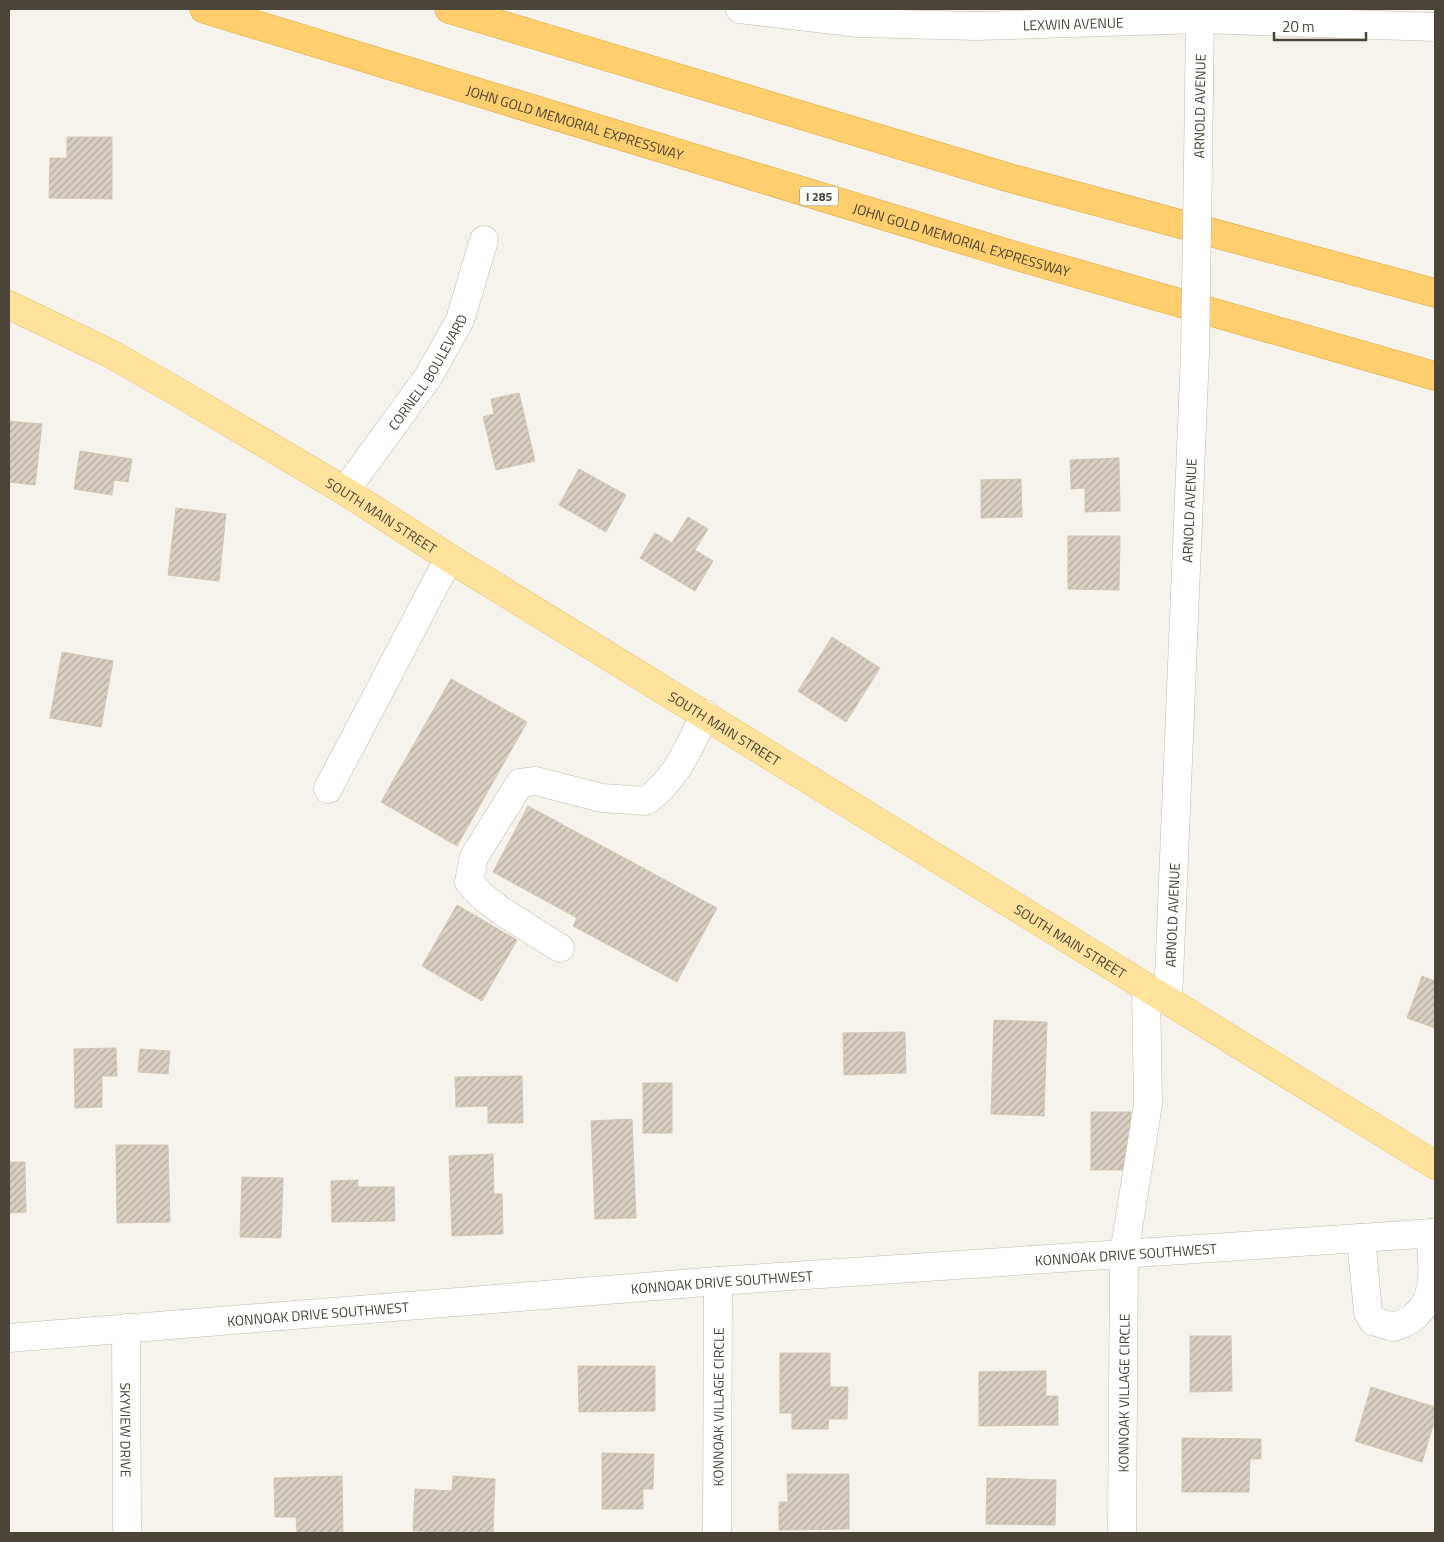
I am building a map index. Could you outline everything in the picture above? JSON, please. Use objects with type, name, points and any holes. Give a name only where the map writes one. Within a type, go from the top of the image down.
[{"type":"highway","name":"JOHN GOLD MEMORIAL EXPRESSWAY","points":[[204,9],[1016,256],[1435,376]]},
{"type":"highway","points":[[449,9],[1010,178],[1435,292]]},
{"type":"main road","name":"SOUTH MAIN STREET","points":[[9,305],[110,354],[345,490],[449,558],[1435,1165]]},
{"type":"street","name":"LEXWIN AVENUE","points":[[740,9],[859,23],[977,17],[1200,19],[1435,26]]},
{"type":"street","name":"ARNOLD AVENUE","points":[[1124,1254],[1148,1104],[1157,994],[1194,353],[1200,19]]},
{"type":"street","name":"CORNELL BOULEVARD","points":[[345,490],[428,377],[460,320],[484,240]]},
{"type":"street","points":[[328,789],[449,558]]},
{"type":"street","points":[[560,948],[482,896],[469,882],[474,857],[520,783],[536,781],[602,798],[646,801],[664,788],[682,760],[705,714]]},
{"type":"street","points":[[1361,1238],[1368,1312],[1373,1321],[1394,1327],[1416,1316],[1429,1296],[1433,1276],[1433,1233]]},
{"type":"street","name":"KONNOAK DRIVE SOUTHWEST","points":[[9,1338],[718,1281],[1433,1233]]},
{"type":"street","name":"KONNOAK VILLAGE CIRCLE","points":[[1122,1533],[1124,1254]]},
{"type":"street","name":"KONNOAK VILLAGE CIRCLE","points":[[717,1533],[718,1281]]},
{"type":"street","name":"SKYVIEW DRIVE","points":[[126,1328],[127,1533]]},
{"type":"building","points":[[67,137],[112,137],[112,199],[49,198],[50,158],[67,158]]},
{"type":"building","points":[[519,393],[535,461],[496,470],[483,417],[494,414],[491,399]]},
{"type":"building","points":[[9,421],[42,424],[35,485],[9,482]]},
{"type":"building","points":[[80,451],[132,459],[128,482],[114,480],[112,495],[74,489]]},
{"type":"building","points":[[1119,458],[1120,511],[1085,512],[1085,488],[1071,489],[1070,460]]},
{"type":"building","points":[[579,469],[626,495],[606,532],[559,505]]},
{"type":"building","points":[[1021,479],[1022,517],[981,518],[981,480]]},
{"type":"building","points":[[176,508],[226,514],[219,581],[168,575]]},
{"type":"building","points":[[688,517],[708,529],[695,550],[713,561],[695,591],[640,558],[655,533],[672,543]]},
{"type":"building","points":[[1068,536],[1120,536],[1119,590],[1068,589]]},
{"type":"building","points":[[832,637],[880,668],[846,722],[798,691]]},
{"type":"building","points":[[62,652],[113,661],[101,727],[50,718]]},
{"type":"building","points":[[451,679],[527,722],[457,846],[381,802]]},
{"type":"building","points":[[528,806],[717,908],[677,982],[573,926],[577,918],[493,872]]},
{"type":"building","points":[[457,905],[517,940],[482,1001],[422,966]]},
{"type":"building","points":[[1422,976],[1435,981],[1435,1028],[1407,1018]]},
{"type":"building","points":[[994,1020],[1047,1022],[1044,1116],[991,1114]]},
{"type":"building","points":[[905,1032],[906,1073],[844,1075],[843,1033]]},
{"type":"building","points":[[116,1048],[117,1076],[102,1076],[102,1107],[75,1108],[74,1049]]},
{"type":"building","points":[[140,1049],[170,1051],[168,1074],[138,1072]]},
{"type":"building","points":[[522,1076],[523,1123],[488,1123],[488,1106],[456,1107],[455,1077]]},
{"type":"building","points":[[643,1083],[672,1083],[672,1133],[643,1133]]},
{"type":"building","points":[[1091,1112],[1131,1112],[1131,1170],[1091,1170]]},
{"type":"building","points":[[632,1119],[636,1218],[595,1219],[591,1121]]},
{"type":"building","points":[[116,1145],[168,1145],[170,1222],[117,1223]]},
{"type":"building","points":[[493,1154],[494,1194],[502,1194],[503,1234],[452,1236],[449,1156]]},
{"type":"building","points":[[9,1162],[25,1162],[26,1212],[9,1213]]},
{"type":"building","points":[[242,1177],[283,1178],[281,1238],[240,1237]]},
{"type":"building","points":[[358,1180],[358,1187],[394,1187],[395,1221],[332,1222],[331,1181]]},
{"type":"building","points":[[1190,1336],[1231,1336],[1232,1391],[1190,1392]]},
{"type":"building","points":[[780,1353],[830,1353],[830,1387],[848,1387],[847,1419],[829,1419],[828,1429],[792,1429],[792,1413],[780,1413]]},
{"type":"building","points":[[578,1366],[655,1366],[655,1411],[579,1412]]},
{"type":"building","points":[[1046,1371],[1046,1396],[1058,1396],[1058,1425],[979,1426],[979,1372]]},
{"type":"building","points":[[1371,1387],[1435,1407],[1435,1419],[1422,1462],[1355,1441]]},
{"type":"building","points":[[1182,1438],[1261,1439],[1261,1459],[1250,1459],[1249,1492],[1182,1492]]},
{"type":"building","points":[[602,1453],[654,1454],[653,1489],[643,1489],[643,1509],[602,1509]]},
{"type":"building","points":[[787,1474],[849,1474],[849,1529],[779,1530],[779,1502],[788,1502]]},
{"type":"building","points":[[342,1476],[343,1533],[297,1533],[296,1517],[275,1517],[274,1478]]},
{"type":"building","points":[[453,1476],[495,1479],[493,1533],[413,1531],[415,1489],[452,1491]]},
{"type":"building","points":[[987,1478],[1056,1480],[1055,1525],[986,1524]]}]
